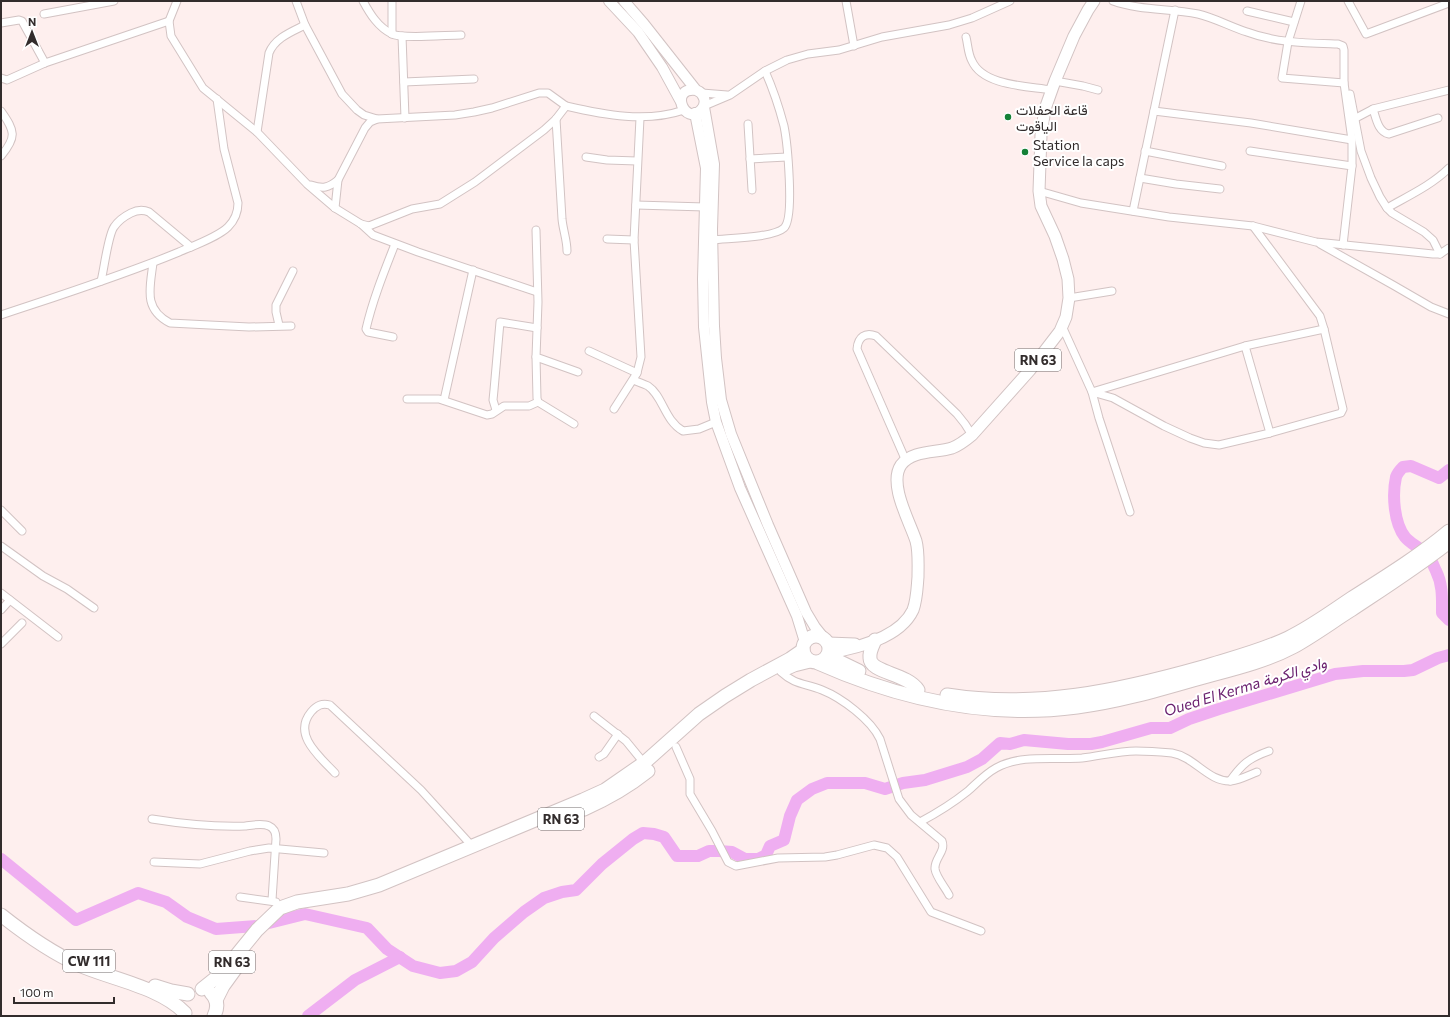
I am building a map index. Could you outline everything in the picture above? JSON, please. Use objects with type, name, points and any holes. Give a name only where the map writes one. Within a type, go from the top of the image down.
[{"type":"highway","points":[[818,651],[849,676],[892,691],[922,699],[966,707],[1023,711],[1069,708],[1101,703],[1186,682],[1279,654],[1305,640],[1416,561],[1449,531]]},
{"type":"highway","points":[[644,763],[699,714],[734,689],[790,659],[818,651],[863,672],[918,690],[975,699],[1039,700],[1114,690],[1174,675],[1258,651],[1288,638],[1304,630],[1449,542]]},
{"type":"highway","points":[[872,642],[870,659],[872,664],[878,668],[909,680],[918,690]]},
{"type":"highway","name":"RN 63","points":[[278,908],[293,910],[354,901],[381,893],[478,851],[575,814],[605,800],[626,788],[730,702],[818,651]]},
{"type":"highway","name":"RN 63","points":[[216,1000],[230,976],[278,908],[296,902],[358,892],[436,862],[605,790],[644,763]]},
{"type":"highway","name":"CW 111","points":[[1,905],[39,934],[76,955],[166,989],[188,994]]},
{"type":"highway","name":"CW 111","points":[[1,914],[34,940],[60,956],[100,973],[157,994],[174,1003],[186,1014]]},
{"type":"highway","name":"RN 63","points":[[202,989],[225,970],[260,933]]},
{"type":"highway","points":[[186,1014],[183,1004],[184,1000],[188,994],[194,990],[202,989],[211,993],[216,1000],[217,1008],[214,1016]]},
{"type":"main road","points":[[610,1],[638,32],[662,67],[684,110],[690,113],[695,113],[701,110],[704,106]]},
{"type":"main road","points":[[624,1],[699,91],[705,101],[704,106],[714,164],[712,240],[716,358],[721,400],[728,424],[768,525],[806,612],[815,627],[818,651]]},
{"type":"main road","name":"RN 63","points":[[818,651],[853,648],[872,642],[889,633],[903,623],[912,611],[917,594],[918,551],[916,541],[899,494],[897,477],[901,466],[910,457],[952,448],[963,443],[972,435],[1030,370],[1060,331],[1066,316],[1069,298],[1068,279],[1056,236],[1041,206],[1039,191],[1041,135],[1045,109],[1053,86],[1074,36],[1094,1]]},
{"type":"main road","points":[[680,100],[683,94],[687,91],[699,91]]},
{"type":"main road","points":[[695,113],[706,168],[703,279],[704,327],[709,382],[717,425],[740,488],[797,616],[818,651]]},
{"type":"main road","points":[[717,425],[728,424]]},
{"type":"street","points":[[44,14],[114,1]]},
{"type":"street","points":[[177,1],[169,21],[171,36],[203,88],[257,132],[307,184],[335,208],[361,224],[373,235],[395,244],[537,292]]},
{"type":"street","points":[[296,1],[305,25],[342,94],[357,110],[364,115],[378,119],[455,115],[474,112],[540,93],[548,93],[566,106],[588,111],[640,118],[668,116],[684,110]]},
{"type":"street","points":[[363,1],[377,22],[392,34],[402,36],[461,35]]},
{"type":"street","points":[[392,1],[392,34]]},
{"type":"street","points":[[846,1],[854,46]]},
{"type":"street","points":[[704,106],[730,95],[765,71],[787,60],[808,54],[839,50],[882,37],[949,25],[972,18],[1010,1]]},
{"type":"street","points":[[1113,1],[1124,5],[1199,14],[1247,33],[1279,41],[1338,44],[1343,46],[1354,119],[1361,151],[1371,178],[1387,208],[1392,213],[1428,235],[1433,240],[1440,254]]},
{"type":"street","points":[[1301,1],[1288,42],[1282,78],[1344,83]]},
{"type":"street","points":[[1348,1],[1366,34],[1449,3]]},
{"type":"street","points":[[1133,211],[1175,10]]},
{"type":"street","points":[[1247,11],[1294,22]]},
{"type":"street","points":[[1,24],[19,20],[22,21],[45,64]]},
{"type":"street","points":[[1,78],[7,80],[45,64],[169,21]]},
{"type":"street","points":[[257,132],[271,48],[279,39],[305,25]]},
{"type":"street","points":[[402,36],[405,118]]},
{"type":"street","points":[[966,37],[972,62],[976,68],[985,75],[998,81],[1053,86],[1083,86],[1098,90]]},
{"type":"street","points":[[1343,245],[1352,166],[1352,140],[1344,83],[1345,67]]},
{"type":"street","points":[[712,240],[772,234],[784,228],[789,214],[790,189],[784,128],[773,87],[765,71]]},
{"type":"street","points":[[404,82],[474,79]]},
{"type":"street","points":[[1354,119],[1373,109],[1449,90]]},
{"type":"street","points":[[699,91],[713,95],[730,95]]},
{"type":"street","points":[[1,315],[153,263],[191,247],[227,228],[232,223],[238,210],[236,194],[224,148],[217,99]]},
{"type":"street","points":[[361,224],[369,226],[412,209],[440,204],[475,182],[556,119],[566,106]]},
{"type":"street","points":[[1373,109],[1380,130],[1389,134],[1438,118]]},
{"type":"street","points":[[1,111],[10,124],[12,134],[10,146],[1,156]]},
{"type":"street","points":[[1154,111],[1251,122],[1352,140]]},
{"type":"street","points":[[614,409],[637,374],[641,357],[634,240],[640,118]]},
{"type":"street","points":[[335,208],[338,180],[365,128],[370,122],[378,119]]},
{"type":"street","points":[[556,119],[562,219],[567,251]]},
{"type":"street","points":[[748,124],[752,190]]},
{"type":"street","points":[[1145,151],[1222,166]]},
{"type":"street","points":[[1250,151],[1352,166]]},
{"type":"street","points":[[750,159],[787,156]]},
{"type":"street","points":[[586,157],[607,160],[637,161]]},
{"type":"street","points":[[1387,208],[1424,187],[1449,168]]},
{"type":"street","points":[[1140,178],[1220,190]]},
{"type":"street","points":[[307,184],[324,188],[332,185],[338,180]]},
{"type":"street","points":[[1039,191],[1081,203],[1170,217],[1253,226],[1316,242],[1425,254],[1440,254],[1449,248]]},
{"type":"street","points":[[636,205],[705,207]]},
{"type":"street","points":[[102,281],[112,231],[118,222],[138,210],[149,212],[191,247]]},
{"type":"street","points":[[1092,392],[1113,398],[1164,426],[1204,443],[1219,445],[1270,433],[1342,412],[1324,329],[1317,312],[1253,226]]},
{"type":"street","points":[[536,230],[536,398],[538,402],[574,424]]},
{"type":"street","points":[[607,239],[634,240]]},
{"type":"street","points":[[1316,242],[1430,307],[1449,314]]},
{"type":"street","points":[[393,337],[368,332],[366,329],[379,285],[395,244]]},
{"type":"street","points":[[153,263],[149,295],[151,304],[162,319],[170,323],[249,327],[279,325],[291,326]]},
{"type":"street","points":[[444,400],[473,270]]},
{"type":"street","points":[[279,325],[276,305],[292,271]]},
{"type":"street","points":[[1069,298],[1112,291]]},
{"type":"street","points":[[496,410],[493,400],[500,322],[537,328]]},
{"type":"street","points":[[1062,326],[1092,392],[1103,431],[1130,512]]},
{"type":"street","points":[[1092,392],[1245,346],[1324,329]]},
{"type":"street","points":[[906,461],[858,349],[858,342],[863,336],[869,334],[876,336],[957,414],[972,435]]},
{"type":"street","points":[[1245,346],[1270,433]]},
{"type":"street","points":[[589,351],[637,374]]},
{"type":"street","points":[[536,357],[578,372]]},
{"type":"street","points":[[633,380],[648,386],[654,392],[673,424],[683,431],[717,425]]},
{"type":"street","points":[[406,399],[439,399],[487,415],[492,414],[504,406],[529,406],[538,402]]},
{"type":"street","points":[[1,510],[22,531]]},
{"type":"street","points":[[1,546],[43,576],[67,589],[94,608]]},
{"type":"street","points":[[1,593],[58,637]]},
{"type":"street","points":[[1,610],[10,600]]},
{"type":"street","points":[[1,644],[22,623]]},
{"type":"street","points":[[781,672],[790,680],[817,688],[843,701],[855,710],[872,727],[878,735],[899,799],[906,809],[940,838],[943,843],[943,850],[937,861],[935,869],[949,895]]},
{"type":"street","points":[[335,773],[313,749],[305,731],[306,718],[315,707],[322,704],[330,705],[421,790],[472,846]]},
{"type":"street","points":[[594,716],[626,741],[644,763]]},
{"type":"street","points":[[599,757],[604,754],[618,734]]},
{"type":"street","points":[[676,747],[690,779],[690,794],[730,864],[736,866],[778,858],[825,857],[848,853],[870,846],[883,846],[894,854],[931,912],[981,931]]},
{"type":"street","points":[[920,822],[952,803],[991,771],[1001,765],[1020,760],[1082,758],[1136,751],[1171,753],[1182,756],[1189,759],[1213,777],[1230,781],[1257,772]]},
{"type":"street","points":[[1230,781],[1245,762],[1255,756],[1269,751]]},
{"type":"street","points":[[152,819],[212,826],[269,826],[276,835],[275,848],[278,908],[240,897]]},
{"type":"street","points":[[154,862],[200,864],[263,848],[324,853]]},
{"type":"waterway","name":"Oued El Kerma وادي الكرمة","points":[[1449,470],[1439,478],[1411,466],[1403,467],[1396,477],[1394,492],[1396,517],[1401,531],[1408,540],[1425,553],[1430,559],[1438,576],[1441,587],[1442,613],[1449,620]]},
{"type":"waterway","name":"Oued El Kerma وادي الكرمة","points":[[1,859],[76,920],[138,893],[166,902],[187,917],[216,929],[257,926],[305,914],[367,928],[387,949],[413,966],[440,973],[456,971],[472,962],[494,938],[524,912],[544,898],[562,892],[576,890],[602,864],[633,839],[643,833],[664,837],[677,856],[698,856],[709,851],[719,851],[732,852],[745,859],[758,859],[766,855],[770,846],[784,840],[790,816],[797,800],[812,789],[827,783],[865,783],[885,789],[903,783],[925,780],[967,767],[982,759],[1000,743],[1010,744],[1024,740],[1068,744],[1091,744],[1102,742],[1151,728],[1170,728],[1189,719],[1219,709],[1335,674],[1363,671],[1413,670],[1438,658],[1449,655]]},
{"type":"waterway","points":[[308,1016],[355,980],[400,957]]},
{"type":"place","name":"قاعة الحفلات الياقوت","points":[[1008,117]]},
{"type":"place","name":"Station Service la caps","points":[[1025,152]]}]
